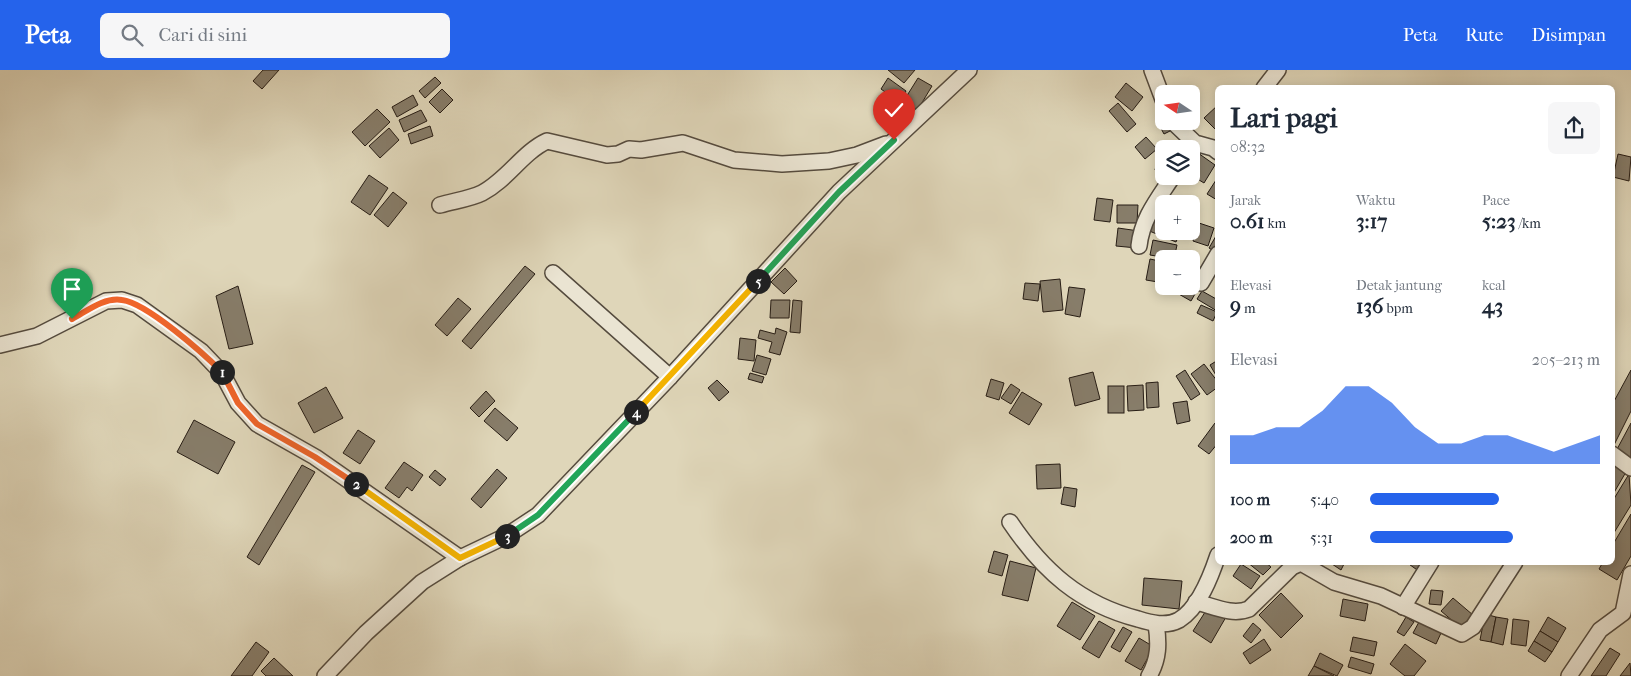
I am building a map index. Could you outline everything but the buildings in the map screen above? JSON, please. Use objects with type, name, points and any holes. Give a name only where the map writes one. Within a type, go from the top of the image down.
[{"type":"street","points":[[325,676],[366,632],[422,582],[460,558],[506,536],[538,515],[670,377],[839,192],[969,70]]},
{"type":"street","points":[[1152,70],[1158,85]]},
{"type":"street","points":[[1266,85],[1278,70]]},
{"type":"street","points":[[1180,130],[1188,140]]},
{"type":"street","points":[[440,205],[482,193],[522,161],[538,145],[547,141],[607,154],[618,154],[629,149],[641,150],[683,143],[734,160],[782,164],[829,161],[857,155],[894,140]]},
{"type":"street","points":[[1200,147],[1215,149]]},
{"type":"street","points":[[1139,246],[1141,229],[1147,215],[1167,185]]},
{"type":"street","points":[[1201,283],[1215,259]]},
{"type":"street","points":[[554,272],[670,377]]},
{"type":"street","points":[[0,345],[37,336],[106,301],[122,300],[137,305],[201,351],[222,373],[238,403],[257,424],[315,457],[460,558]]},
{"type":"street","points":[[1615,456],[1631,468]]},
{"type":"street","points":[[1010,522],[1019,535],[1064,585],[1078,595],[1123,615],[1156,624],[1176,622],[1183,618],[1196,602],[1211,576],[1215,564]]},
{"type":"street","points":[[1196,602],[1231,611],[1244,611],[1249,609],[1294,565]]},
{"type":"street","points":[[1307,565],[1334,582],[1381,596],[1459,634],[1466,634],[1473,627],[1513,565]]},
{"type":"street","points":[[1403,607],[1429,565]]},
{"type":"street","points":[[1569,676],[1600,630],[1623,613],[1631,574]]},
{"type":"street","points":[[1149,676],[1158,652],[1156,624]]},
{"type":"route","points":[[72,319],[106,301],[122,300],[137,305],[201,351],[222,373],[238,403],[257,424],[315,457],[460,558],[506,536],[538,515],[670,377],[839,192],[894,140]]}]
